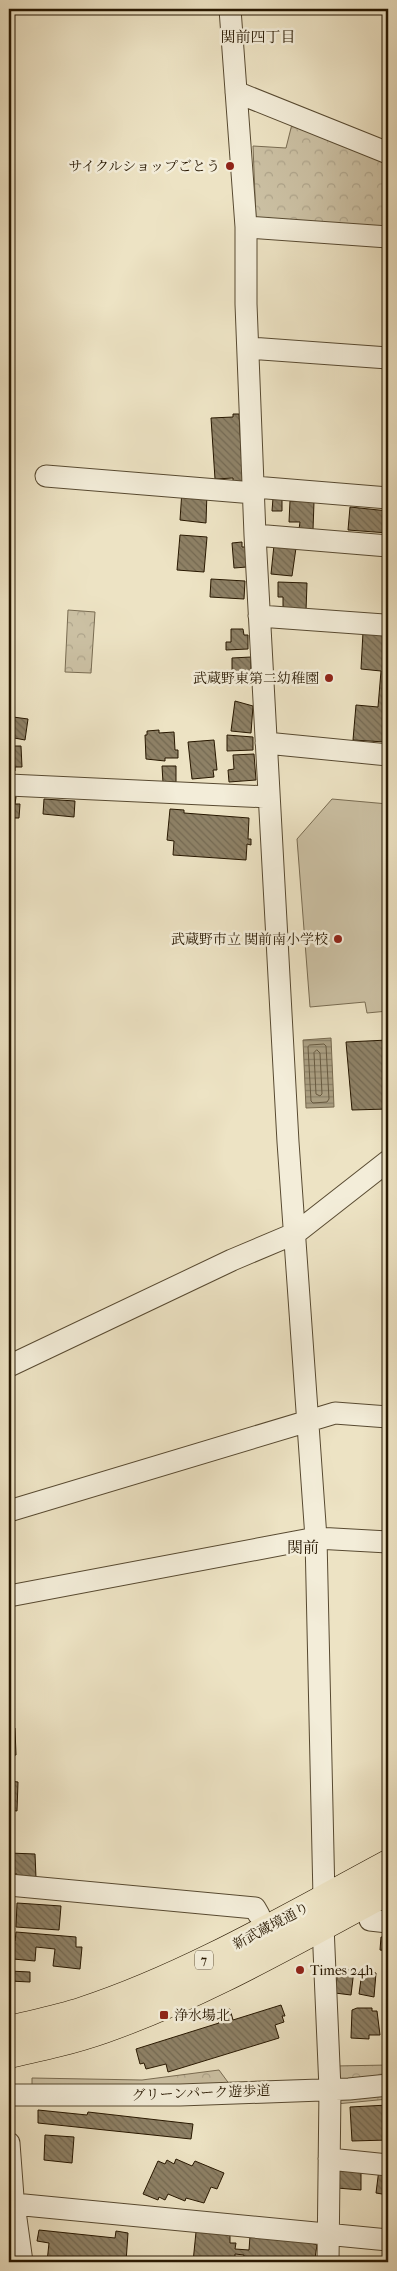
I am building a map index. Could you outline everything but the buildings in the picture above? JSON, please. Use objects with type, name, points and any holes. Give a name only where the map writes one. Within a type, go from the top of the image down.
[{"type":"main road","name":"新武蔵境通り","points":[[9,2030],[82,2012],[121,1997],[233,1946],[388,1864]]},
{"type":"main road","name":"新武蔵境通り","points":[[9,2054],[88,2034],[153,2010],[233,1973],[388,1891]]},
{"type":"street","points":[[230,9],[246,227],[255,535],[288,1142],[296,1233],[316,1538],[324,1898]]},
{"type":"street","points":[[236,92],[388,153]]},
{"type":"street","points":[[246,227],[388,237]]},
{"type":"street","points":[[249,348],[388,358]]},
{"type":"street","points":[[46,476],[388,498]]},
{"type":"street","points":[[255,535],[388,546]]},
{"type":"street","points":[[260,616],[384,625]]},
{"type":"street","points":[[266,743],[388,755]]},
{"type":"street","points":[[9,785],[269,797]]},
{"type":"street","points":[[9,1366],[232,1260],[296,1233],[388,1161]]},
{"type":"street","points":[[9,1511],[335,1413],[388,1417]]},
{"type":"street","points":[[9,1596],[316,1538],[388,1542]]},
{"type":"street","points":[[9,1885],[255,1908],[259,1915]]},
{"type":"street","points":[[323,1926],[330,2089],[328,2262]]},
{"type":"street","name":"グリーンパーク遊歩道","points":[[14,2095],[180,2095],[330,2089],[388,2084]]},
{"type":"street","points":[[9,2143],[12,2200],[22,2262]]},
{"type":"street","points":[[329,2159],[388,2165]]},
{"type":"street","points":[[12,2200],[388,2240]]},
{"type":"green space","points":[[292,124],[388,164],[388,228],[256,220],[253,146],[286,148]]},
{"type":"green space","points":[[68,610],[95,612],[91,673],[65,672]]},
{"type":"green space","points":[[332,799],[388,804],[388,1011],[367,1013],[365,1002],[310,1007],[297,839]]},
{"type":"green space","points":[[388,2065],[388,2099],[336,2104],[335,2066]]},
{"type":"green space","points":[[219,2070],[233,2089],[32,2102],[32,2078],[142,2080]]},
{"type":"water","points":[[331,1038],[334,1107],[306,1108],[303,1040]]},
{"type":"place","name":"サイクルショップごとう","points":[[230,166]]},
{"type":"place","name":"武蔵野東第二幼稚園","points":[[329,678]]},
{"type":"place","name":"武蔵野市立 関前南小学校","points":[[338,939]]},
{"type":"place","name":"Times 24h","points":[[300,1970]]},
{"type":"place","name":"浄水場北","points":[[164,2015]]},
{"type":"district","name":"関前四丁目","points":[[258,37]]},
{"type":"district","name":"関前","points":[[303,1547]]}]
